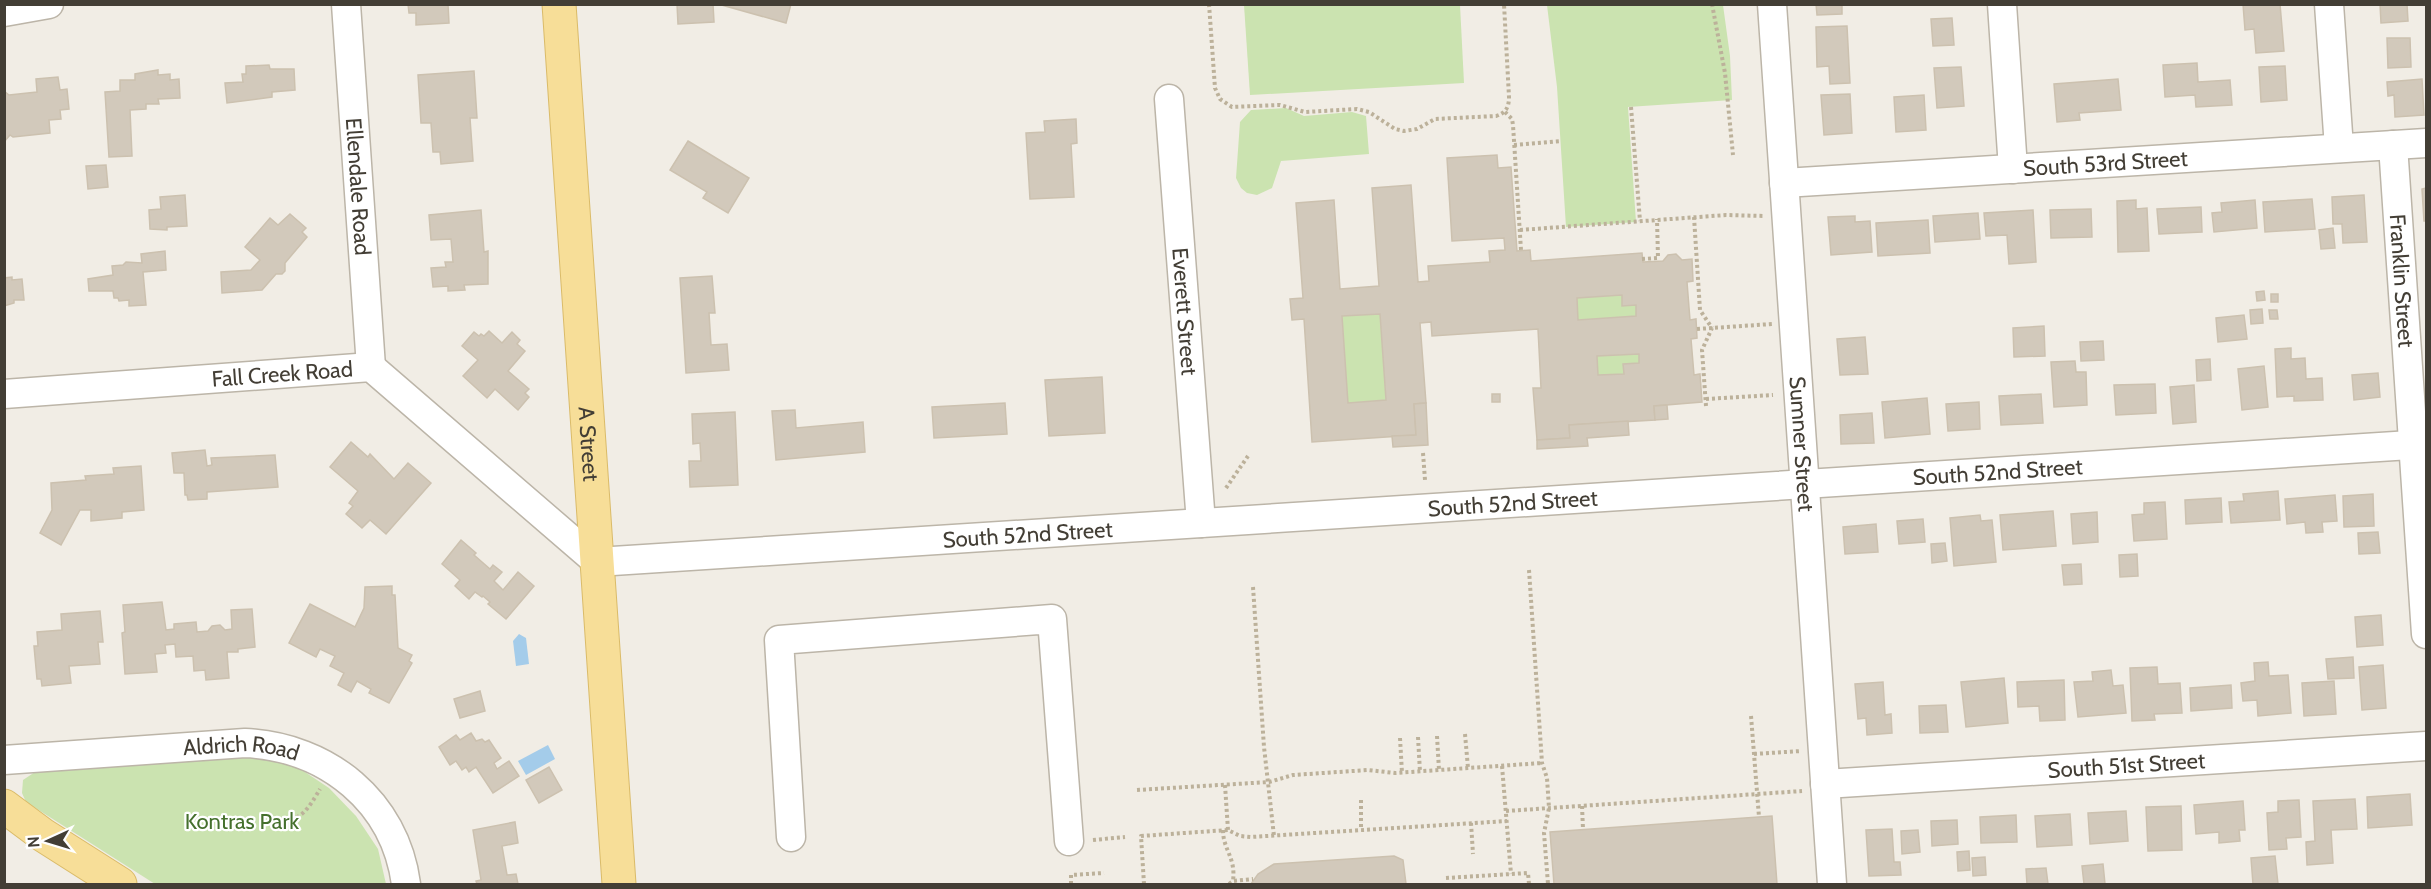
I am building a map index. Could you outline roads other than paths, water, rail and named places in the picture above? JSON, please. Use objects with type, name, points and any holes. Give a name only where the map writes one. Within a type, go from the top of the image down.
[{"type":"main road","name":"A Street","points":[[559,4],[619,885]]},
{"type":"main road","points":[[4,806],[43,835],[120,885]]},
{"type":"street","points":[[4,12],[49,4]]},
{"type":"street","name":"Ellendale Road","points":[[346,4],[371,367]]},
{"type":"street","name":"Sumner Street","points":[[1772,4],[1822,750],[1814,787],[1832,885]]},
{"type":"street","points":[[2002,4],[2013,169]]},
{"type":"street","points":[[2330,4],[2339,148]]},
{"type":"street","name":"Everett Street","points":[[1169,99],[1201,523]]},
{"type":"street","name":"South 53rd Street","points":[[1784,183],[2427,143]]},
{"type":"street","name":"Franklin Street","points":[[2393,145],[2420,445],[2427,634]]},
{"type":"street","name":"Fall Creek Road","points":[[4,394],[371,367],[597,562]]},
{"type":"street","name":"South 52nd Street","points":[[597,562],[2420,445]]},
{"type":"street","points":[[791,837],[779,640],[1052,619],[1076,841]]},
{"type":"street","name":"Aldrich Road","points":[[4,760],[245,743],[285,749],[332,769],[363,793],[382,817],[394,839],[403,862],[406,885]]},
{"type":"street","name":"South 51st Street","points":[[1814,787],[2427,746]]},
{"type":"water","points":[[519,634],[526,638],[529,664],[516,666],[513,641]]},
{"type":"water","points":[[548,745],[555,759],[526,775],[518,761]]},
{"type":"park label","name":"Kontras Park","points":[[242,821]]}]
